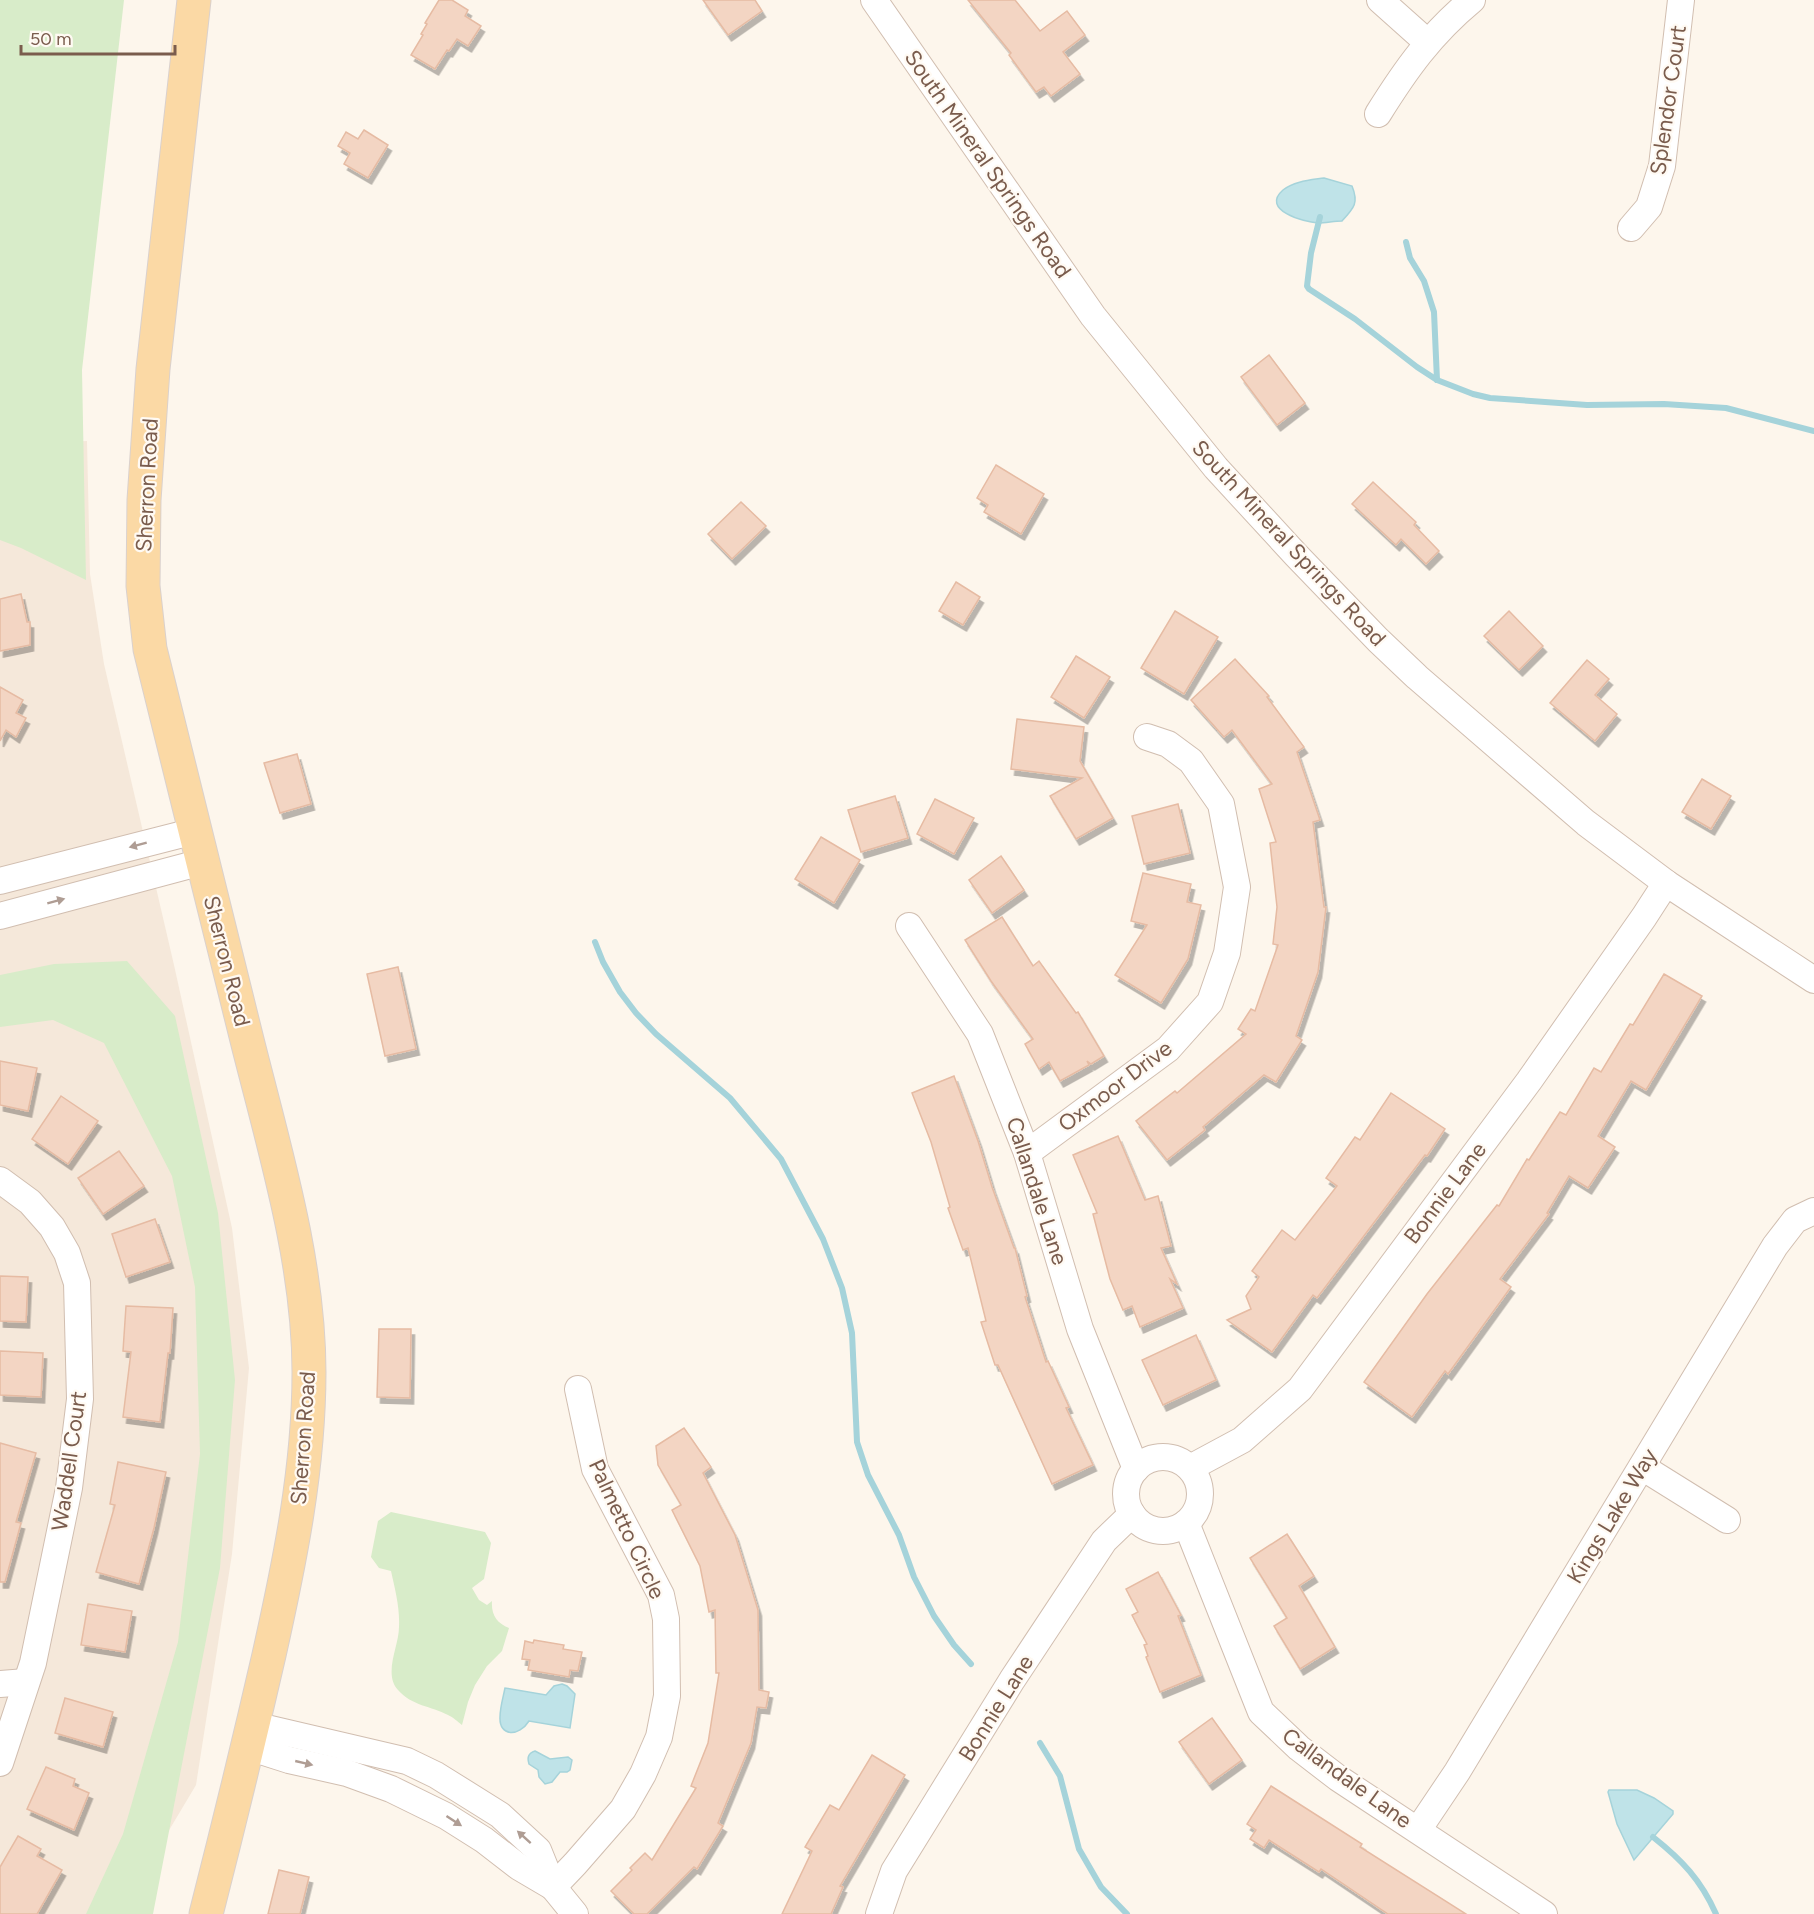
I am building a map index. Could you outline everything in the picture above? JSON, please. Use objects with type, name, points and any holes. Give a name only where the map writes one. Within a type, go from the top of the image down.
[{"type":"main road","name":"Sherron Road","points":[[194,0],[153,369],[144,500],[143,586],[150,649],[286,1193],[303,1291],[309,1370],[306,1445],[288,1570],[251,1736],[206,1914]]},
{"type":"street","name":"South Mineral Springs Road","points":[[873,0],[1094,316],[1223,477],[1378,640],[1417,677],[1586,823],[1666,883],[1814,980]]},
{"type":"street","points":[[1380,0],[1427,42]]},
{"type":"street","points":[[1378,114],[1401,77],[1427,42],[1472,0]]},
{"type":"street","name":"Splendor Court","points":[[1631,228],[1649,207],[1662,166],[1681,0]]},
{"type":"street","name":"Oxmoor Drive","points":[[1027,1153],[1168,1049],[1210,1002],[1227,953],[1237,887],[1221,804],[1191,761],[1168,744],[1147,736]]},
{"type":"street","points":[[0,881],[199,846]]},
{"type":"street","points":[[0,916],[199,846]]},
{"type":"street","name":"Bonnie Lane","points":[[1190,1468],[1242,1440],[1300,1389],[1529,1082],[1666,883]]},
{"type":"street","name":"Callandale Lane","points":[[909,926],[980,1034],[1027,1153],[1080,1329],[1136,1469]]},
{"type":"street","name":"Waddell Court","points":[[0,1180],[30,1202],[52,1227],[68,1253],[77,1283],[80,1320],[80,1399],[69,1488],[33,1663],[0,1763]]},
{"type":"street","name":"Kings Lake Way","points":[[1418,1830],[1462,1763],[1775,1246],[1795,1220],[1814,1211]]},
{"type":"street","name":"Palmetto Circle","points":[[552,1887],[623,1809],[643,1774],[659,1737],[667,1696],[666,1619],[661,1595],[595,1469],[578,1389]]},
{"type":"street","points":[[1157,1457],[1169,1457],[1181,1461],[1190,1468],[1197,1478],[1200,1490],[1200,1503],[1195,1514],[1186,1523],[1163,1532],[1140,1523],[1132,1514],[1127,1503],[1126,1491],[1129,1479],[1136,1469],[1145,1461],[1157,1457]]},
{"type":"street","points":[[1642,1467],[1727,1520]]},
{"type":"street","name":"Bonnie Lane","points":[[879,1914],[894,1871],[1012,1680],[1104,1541],[1132,1514]]},
{"type":"street","name":"Callandale Lane","points":[[1186,1523],[1261,1712],[1299,1748],[1338,1778],[1544,1914]]},
{"type":"street","points":[[0,1684],[26,1682]]},
{"type":"street","points":[[251,1736],[407,1761],[436,1775],[500,1815],[538,1850],[552,1887],[575,1914]]},
{"type":"shaded area","points":[[87,441],[90,574],[104,664],[232,1228],[249,1368],[232,1554],[196,1785],[119,1914],[0,1914],[0,445]]},
{"type":"green space","points":[[0,0],[124,0],[82,370],[86,580],[0,540]]},
{"type":"green space","points":[[127,961],[175,1016],[218,1213],[235,1380],[220,1568],[153,1914],[86,1914],[123,1834],[178,1642],[200,1454],[195,1287],[172,1176],[104,1043],[53,1020],[0,1027],[0,975],[54,964]]},
{"type":"green space","points":[[391,1512],[485,1532],[491,1543],[484,1579],[472,1588],[479,1600],[487,1605],[492,1601],[496,1618],[509,1628],[502,1651],[487,1666],[475,1685],[462,1725],[442,1712],[415,1703],[403,1695],[394,1683],[392,1668],[399,1627],[397,1599],[391,1571],[379,1568],[371,1557],[378,1521]]},
{"type":"water","points":[[1324,178],[1352,186],[1355,197],[1354,205],[1342,221],[1318,223],[1303,220],[1280,209],[1277,197],[1287,187],[1303,181]]},
{"type":"water","points":[[562,1684],[575,1694],[570,1728],[529,1721],[515,1732],[506,1731],[503,1728],[500,1714],[505,1688],[546,1695],[554,1686]]},
{"type":"water","points":[[535,1751],[550,1759],[568,1757],[572,1760],[570,1770],[560,1772],[552,1782],[545,1784],[539,1777],[538,1770],[529,1764],[529,1756]]},
{"type":"water","points":[[1609,1790],[1637,1790],[1673,1811],[1673,1814],[1634,1860],[1617,1824]]},
{"type":"building","points":[[439,0],[452,0],[468,10],[465,16],[481,26],[468,46],[457,39],[435,69],[411,55],[423,35],[421,34],[427,24],[425,23]]},
{"type":"building","points":[[703,0],[755,0],[762,11],[728,35]]},
{"type":"building","points":[[968,0],[1015,0],[1040,31],[1067,11],[1085,35],[1063,52],[1080,74],[1051,96],[1044,87],[1036,92],[1009,55],[1011,53]]},
{"type":"building","points":[[364,130],[388,145],[368,178],[344,164],[350,153],[338,146],[346,132],[358,139]]},
{"type":"building","points":[[1269,355],[1305,403],[1277,425],[1241,377]]},
{"type":"building","points":[[996,465],[1044,494],[1021,534],[984,512],[988,505],[977,498]]},
{"type":"building","points":[[1373,482],[1416,522],[1414,525],[1439,551],[1426,564],[1401,539],[1396,545],[1352,504]]},
{"type":"building","points":[[741,502],[766,526],[732,559],[708,534]]},
{"type":"building","points":[[956,582],[980,597],[963,625],[939,611]]},
{"type":"building","points":[[21,594],[27,622],[30,622],[30,645],[0,651],[0,599]]},
{"type":"building","points":[[1175,611],[1218,637],[1184,694],[1141,668]]},
{"type":"building","points":[[1509,611],[1543,646],[1519,670],[1484,636]]},
{"type":"building","points":[[1076,656],[1110,677],[1084,718],[1051,697]]},
{"type":"building","points":[[1235,659],[1269,696],[1267,697],[1304,747],[1297,752],[1320,820],[1313,822],[1324,907],[1326,907],[1318,972],[1296,1036],[1302,1040],[1276,1082],[1264,1075],[1203,1127],[1205,1130],[1167,1160],[1136,1121],[1175,1091],[1177,1093],[1246,1034],[1238,1029],[1251,1009],[1255,1011],[1278,945],[1273,944],[1277,907],[1270,843],[1276,842],[1259,789],[1272,784],[1232,730],[1224,737],[1191,700]]},
{"type":"building","points":[[1587,660],[1609,679],[1595,695],[1617,714],[1595,741],[1550,703]]},
{"type":"building","points":[[0,687],[23,700],[16,713],[26,718],[16,737],[6,730],[0,741]]},
{"type":"building","points":[[1017,719],[1084,727],[1080,761],[1113,818],[1076,839],[1050,796],[1082,778],[1011,769]]},
{"type":"building","points":[[297,754],[311,804],[280,813],[264,763]]},
{"type":"building","points":[[1702,779],[1731,796],[1711,829],[1682,812]]},
{"type":"building","points":[[895,796],[908,838],[861,852],[848,810]]},
{"type":"building","points":[[935,799],[974,818],[954,854],[917,834]]},
{"type":"building","points":[[1178,804],[1190,853],[1144,864],[1132,816]]},
{"type":"building","points":[[821,837],[860,860],[834,903],[795,879]]},
{"type":"building","points":[[1001,856],[1024,890],[992,913],[969,880]]},
{"type":"building","points":[[1143,873],[1191,884],[1187,902],[1201,905],[1188,959],[1161,1003],[1115,975],[1147,925],[1131,921]]},
{"type":"building","points":[[1002,917],[1033,966],[1039,961],[1076,1013],[1078,1012],[1104,1056],[1091,1064],[1087,1061],[1089,1065],[1060,1081],[1049,1062],[1039,1069],[1025,1044],[1033,1039],[965,940]]},
{"type":"building","points":[[398,967],[416,1049],[385,1056],[367,974]]},
{"type":"building","points":[[1664,974],[1702,996],[1646,1090],[1631,1081],[1598,1136],[1615,1147],[1588,1188],[1569,1176],[1547,1213],[1549,1214],[1500,1279],[1511,1287],[1448,1374],[1445,1371],[1412,1417],[1364,1382],[1427,1294],[1497,1205],[1499,1206],[1527,1159],[1529,1160],[1560,1112],[1566,1115],[1594,1068],[1601,1072]]},
{"type":"building","points":[[0,1061],[37,1068],[28,1111],[0,1105]]},
{"type":"building","points":[[954,1076],[1015,1248],[1027,1296],[1025,1297],[1046,1362],[1048,1361],[1069,1407],[1066,1408],[1093,1465],[1052,1484],[998,1365],[995,1365],[981,1322],[986,1321],[968,1248],[963,1250],[948,1208],[950,1207],[931,1142],[912,1093]]},
{"type":"building","points":[[1391,1093],[1445,1129],[1427,1156],[1425,1155],[1317,1298],[1313,1295],[1272,1352],[1227,1320],[1251,1309],[1246,1296],[1259,1277],[1252,1271],[1282,1230],[1295,1240],[1337,1186],[1326,1178],[1355,1137],[1360,1140]]},
{"type":"building","points":[[61,1096],[98,1121],[68,1164],[32,1139]]},
{"type":"building","points":[[1118,1136],[1145,1200],[1158,1196],[1171,1246],[1161,1248],[1177,1284],[1170,1279],[1183,1308],[1140,1327],[1132,1306],[1123,1310],[1110,1279],[1093,1214],[1097,1213],[1073,1155]]},
{"type":"building","points":[[119,1151],[144,1186],[103,1214],[78,1178]]},
{"type":"building","points":[[155,1219],[170,1262],[126,1277],[112,1234]]},
{"type":"building","points":[[0,1276],[28,1277],[26,1322],[0,1321]]},
{"type":"building","points":[[126,1306],[173,1308],[170,1353],[168,1353],[160,1422],[123,1417],[131,1352],[123,1351]]},
{"type":"building","points":[[379,1329],[411,1329],[410,1398],[377,1397]]},
{"type":"building","points":[[1196,1335],[1216,1380],[1163,1405],[1142,1360]]},
{"type":"building","points":[[0,1351],[43,1353],[41,1397],[0,1395]]},
{"type":"building","points":[[684,1428],[711,1467],[703,1473],[735,1535],[758,1610],[759,1690],[769,1692],[766,1708],[757,1707],[751,1743],[718,1823],[723,1826],[697,1869],[694,1867],[647,1914],[634,1914],[611,1891],[645,1853],[652,1860],[696,1788],[691,1786],[708,1743],[719,1673],[716,1673],[715,1610],[709,1612],[700,1566],[672,1510],[681,1505],[658,1465],[656,1446]]},
{"type":"building","points":[[0,1443],[36,1453],[16,1522],[21,1523],[5,1582],[0,1582]]},
{"type":"building","points":[[118,1462],[166,1472],[139,1584],[96,1572],[115,1505],[110,1504]]},
{"type":"building","points":[[1287,1534],[1314,1576],[1299,1586],[1335,1647],[1300,1669],[1274,1626],[1287,1618],[1250,1558]]},
{"type":"building","points":[[1158,1572],[1181,1615],[1178,1616],[1201,1675],[1160,1692],[1146,1657],[1148,1656],[1144,1645],[1147,1644],[1132,1615],[1138,1612],[1126,1589]]},
{"type":"building","points":[[88,1604],[132,1611],[125,1652],[81,1645]]},
{"type":"building","points":[[534,1640],[564,1645],[563,1649],[582,1652],[578,1671],[570,1670],[569,1677],[528,1670],[530,1660],[522,1659],[525,1641],[533,1643]]},
{"type":"building","points":[[65,1698],[113,1712],[103,1747],[55,1733]]},
{"type":"building","points":[[1212,1718],[1242,1760],[1209,1784],[1179,1742]]},
{"type":"building","points":[[872,1755],[905,1775],[840,1886],[843,1887],[831,1914],[782,1914],[812,1851],[805,1847],[830,1805],[839,1810]]},
{"type":"building","points":[[46,1767],[75,1779],[73,1786],[89,1793],[74,1830],[27,1809]]},
{"type":"building","points":[[1271,1786],[1362,1844],[1360,1847],[1466,1914],[1388,1914],[1321,1869],[1319,1872],[1269,1840],[1264,1848],[1250,1839],[1256,1830],[1247,1824]]},
{"type":"building","points":[[18,1836],[41,1849],[37,1856],[62,1870],[37,1914],[0,1914],[0,1867]]},
{"type":"building","points":[[279,1870],[309,1877],[300,1914],[268,1914]]},
{"type":"waterway","points":[[1320,217],[1311,253],[1307,286],[1309,289],[1355,319],[1437,380],[1490,398],[1587,405],[1664,404],[1726,408],[1814,431]]},
{"type":"waterway","points":[[1406,242],[1410,258],[1424,281],[1434,312],[1437,380]]},
{"type":"waterway","points":[[595,942],[620,992],[636,1013],[656,1034],[730,1098],[781,1159],[823,1239],[842,1288],[852,1333],[857,1442],[868,1475],[899,1535],[914,1577],[934,1616],[954,1645],[971,1664]]},
{"type":"waterway","points":[[1040,1743],[1060,1776],[1079,1849],[1101,1887],[1127,1914]]},
{"type":"waterway","points":[[1653,1837],[1690,1871],[1716,1914]]}]
